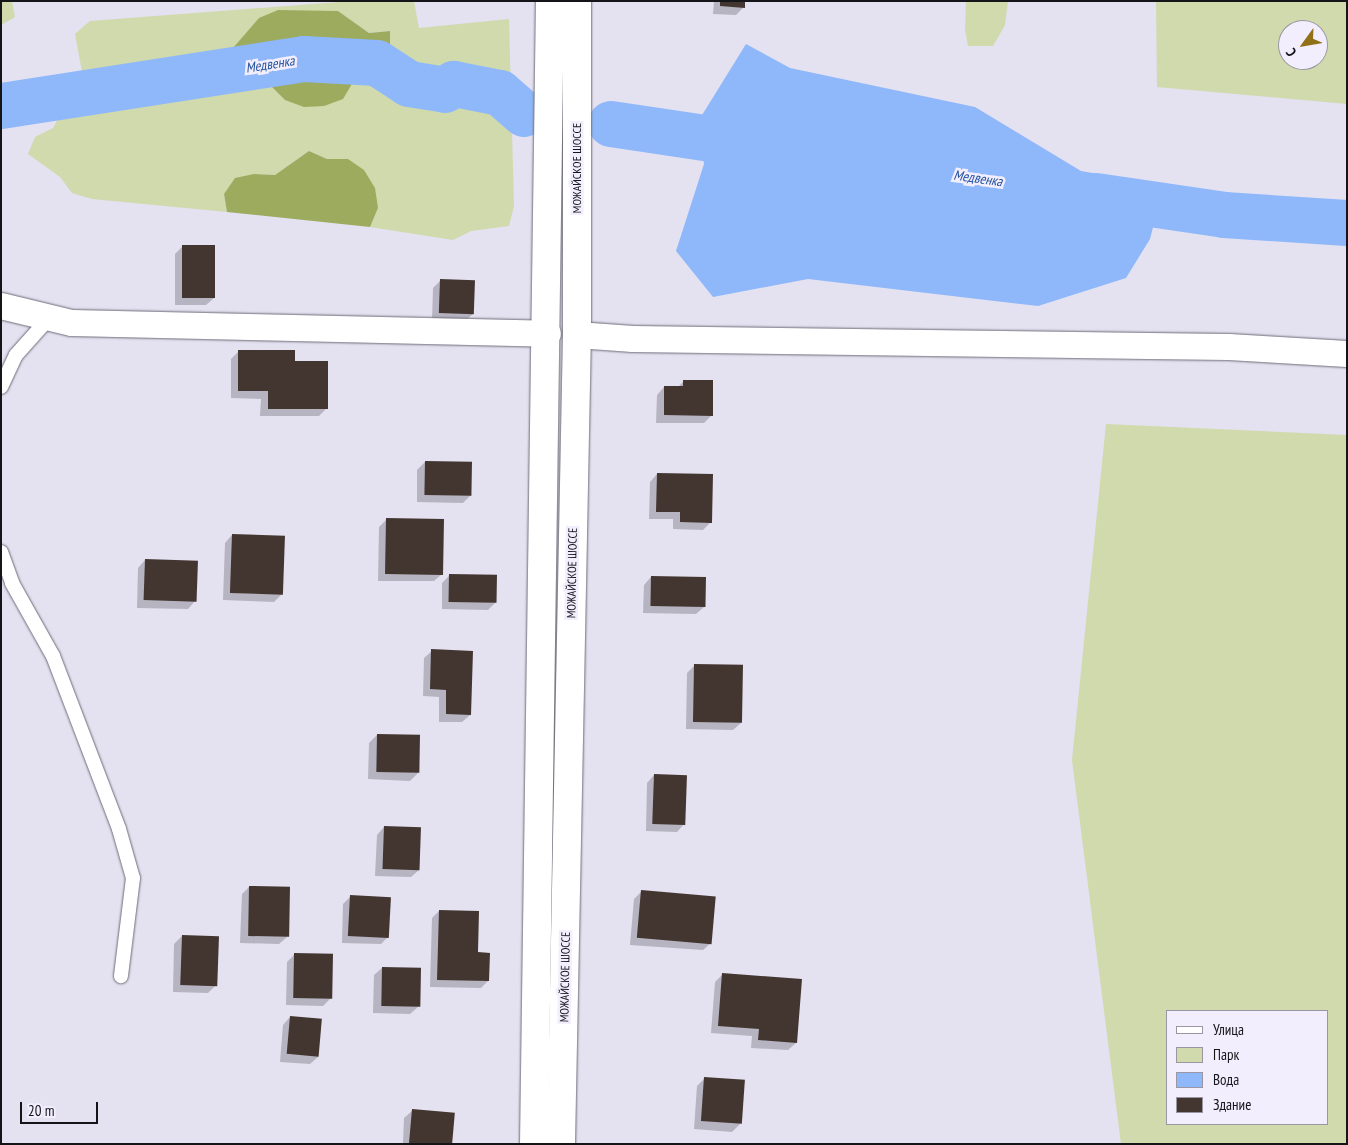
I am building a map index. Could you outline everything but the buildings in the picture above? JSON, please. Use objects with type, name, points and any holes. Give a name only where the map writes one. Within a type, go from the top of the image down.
[{"type":"main road","points":[[534,1144],[548,334],[550,1]]},
{"type":"main road","name":"МОЖАЙСКОЕ ШОССЕ","points":[[562,1144],[577,335],[577,1]]},
{"type":"street","points":[[1,306],[72,323],[548,334]]},
{"type":"street","points":[[577,335],[643,339],[1229,347],[1347,354]]},
{"type":"lane","points":[[1,387],[16,355],[50,318]]},
{"type":"lane","points":[[1,552],[12,583],[53,656],[122,837],[133,878],[121,976]]},
{"type":"green space","points":[[1,1],[12,1],[15,17],[1,25]]},
{"type":"green space","points":[[352,1],[414,1],[419,28],[509,19],[514,206],[509,226],[471,231],[453,240],[370,227],[378,208],[348,159],[327,159],[309,151],[275,175],[254,174],[224,194],[227,212],[92,199],[72,193],[60,177],[28,154],[35,137],[53,128],[63,110],[78,98],[83,77],[75,34],[90,21]],"holes":[[[338,11],[369,33],[390,31],[361,65],[355,83],[285,100],[271,86]]]},
{"type":"green space","points":[[966,1],[1008,1],[1005,25],[993,46],[968,46],[965,29]]},
{"type":"green space","points":[[1156,1],[1347,1],[1347,104],[1157,87]]},
{"type":"green space","points":[[278,10],[338,11],[369,33],[390,31],[390,50],[372,50],[343,99],[324,106],[304,107],[285,100],[271,86],[234,67],[233,48],[259,18]]},
{"type":"green space","points":[[309,151],[327,159],[348,159],[364,170],[375,188],[378,208],[370,227],[227,212],[224,194],[235,178],[254,174],[275,175]]},
{"type":"green space","points":[[1106,424],[1347,435],[1347,1144],[1121,1144],[1072,760]]},
{"type":"water","points":[[746,44],[790,68],[975,107],[1081,171],[1207,193],[1224,215],[1159,204],[1150,239],[1126,278],[1038,306],[808,279],[713,297],[676,251],[704,164],[699,120]]},
{"type":"waterway","name":"Медвенка","points":[[1,106],[304,59],[377,63],[409,84],[445,90],[454,84],[500,93],[524,114]]},
{"type":"waterway","name":"Медвенка","points":[[611,124],[764,147]]},
{"type":"waterway","name":"Медвенка","points":[[1096,196],[1224,215],[1347,223]]}]
